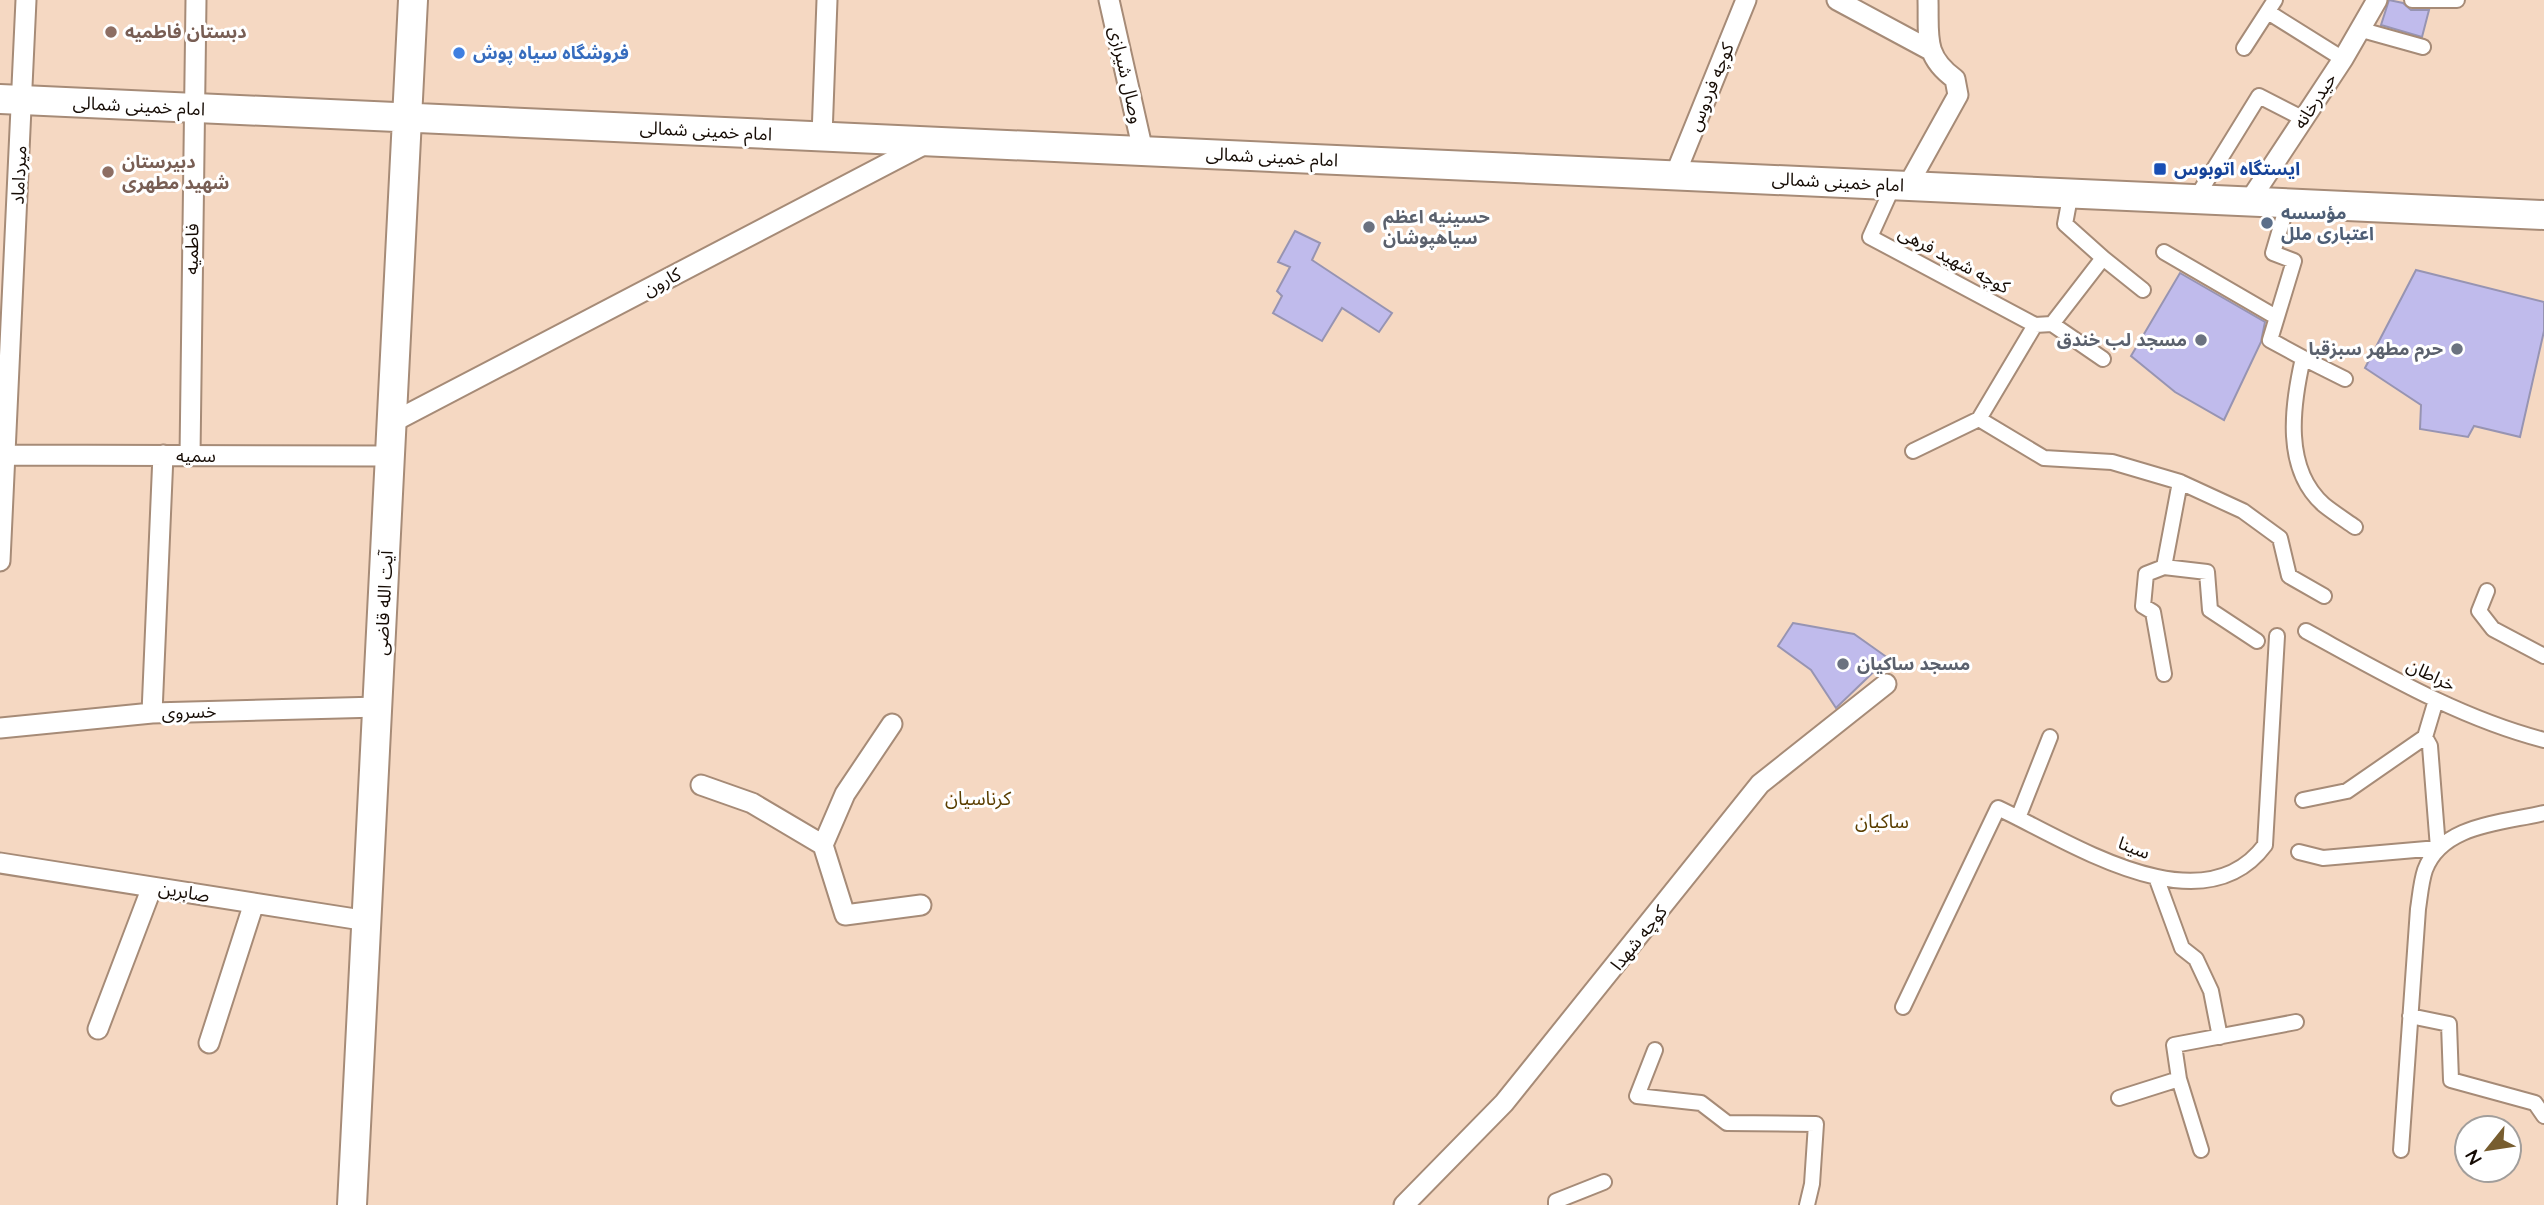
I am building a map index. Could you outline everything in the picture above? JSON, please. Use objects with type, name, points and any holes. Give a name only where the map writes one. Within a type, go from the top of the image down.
[{"type":"main road","name":"آیت الله قاضی","points":[[352,1205],[379,707],[412,0]]},
{"type":"main road","name":"امام خمینی شمالی","points":[[11,100],[2544,215]]},
{"type":"street","name":"میرداماد","points":[[0,561],[11,100],[26,0]]},
{"type":"street","name":"فاطمیه","points":[[190,456],[196,0]]},
{"type":"street","points":[[822,136],[827,0]]},
{"type":"street","name":"وصال شیرازی","points":[[1109,0],[1143,151]]},
{"type":"street","name":"کوچه فردوس","points":[[1675,174],[1746,0]]},
{"type":"street","points":[[1837,0],[1930,50]]},
{"type":"street","points":[[1901,185],[1958,95],[1955,79],[1939,67],[1930,50],[1928,0]]},
{"type":"street","name":"حیدرخانه","points":[[2250,200],[2362,30],[2376,0]]},
{"type":"street","points":[[2412,0],[2457,0]]},
{"type":"street","points":[[2244,48],[2271,6],[2343,59]]},
{"type":"street","points":[[2362,30],[2423,47]]},
{"type":"street","points":[[2196,198],[2259,96],[2304,119]]},
{"type":"street","name":"کارون","points":[[393,422],[931,141]]},
{"type":"street","name":"کوچه شهید فرهی","points":[[1901,185],[1870,237],[2035,325]]},
{"type":"street","points":[[2071,192],[2065,224],[2143,290]]},
{"type":"street","points":[[2288,202],[2273,253],[2294,261],[2270,340],[2345,379]]},
{"type":"street","points":[[2164,252],[2276,317]]},
{"type":"street","points":[[2052,324],[2103,258]]},
{"type":"street","points":[[1913,451],[1979,419],[2035,325],[2052,324],[2103,359]]},
{"type":"street","points":[[2303,358],[2294,409],[2294,444],[2303,476],[2323,504],[2355,527]]},
{"type":"street","points":[[1979,419],[2044,458],[2112,462],[2180,482],[2243,512],[2280,538],[2289,576],[2324,596]]},
{"type":"street","name":"سمیه","points":[[3,455],[391,456]]},
{"type":"street","points":[[152,713],[163,456]]},
{"type":"street","points":[[2164,567],[2180,482]]},
{"type":"street","points":[[2164,674],[2153,612],[2143,606],[2146,573],[2164,567],[2207,572],[2210,610],[2257,641]]},
{"type":"street","points":[[2487,591],[2479,611],[2493,629],[2544,656]]},
{"type":"street","name":"خراطان","points":[[2306,631],[2435,700],[2509,731],[2544,740]]},
{"type":"street","name":"سینا","points":[[1903,1007],[1998,808],[2088,851],[2156,877],[2177,882],[2203,882],[2231,875],[2254,860],[2264,845],[2277,636]]},
{"type":"street","name":"کوچه شهدا","points":[[1404,1205],[1504,1103],[1760,784],[1886,684]]},
{"type":"street","points":[[2303,800],[2347,791],[2425,737],[2435,700]]},
{"type":"street","name":"خسروی","points":[[0,728],[152,713],[379,707]]},
{"type":"street","points":[[892,724],[845,794],[823,845],[845,915],[921,905]]},
{"type":"street","points":[[2018,818],[2050,737]]},
{"type":"street","points":[[2401,1150],[2418,909],[2425,870],[2438,848],[2430,746],[2425,737]]},
{"type":"street","points":[[701,785],[752,803],[823,845]]},
{"type":"street","points":[[2300,852],[2323,858],[2415,852],[2438,848],[2465,831],[2544,813]]},
{"type":"street","name":"صابرین","points":[[0,863],[368,921]]},
{"type":"street","points":[[2156,877],[2182,948],[2196,959],[2211,991],[2220,1037]]},
{"type":"street","points":[[98,1028],[152,887]]},
{"type":"street","points":[[209,1043],[254,903]]},
{"type":"street","points":[[2410,1016],[2449,1024],[2451,1080],[2519,1097],[2542,1109]]},
{"type":"street","points":[[2201,1150],[2179,1079],[2174,1045],[2296,1022]]},
{"type":"street","points":[[1655,1050],[1637,1096],[1701,1103],[1727,1123],[1816,1124],[1812,1184],[1807,1205]]},
{"type":"street","points":[[2119,1098],[2179,1079]]},
{"type":"street","points":[[1556,1205],[1556,1201],[1604,1182]]},
{"type":"building","points":[[2389,0],[2403,3],[2411,10],[2429,10],[2422,37],[2381,25]]},
{"type":"building","points":[[1295,231],[1320,243],[1312,260],[1392,313],[1379,332],[1342,308],[1322,341],[1273,313],[1282,296],[1277,291],[1290,267],[1278,262]]},
{"type":"building","name":"حرم مطهر سبزقبا","points":[[2416,270],[2544,302],[2544,331],[2520,437],[2474,426],[2468,437],[2420,429],[2421,405],[2365,368]]},
{"type":"building","name":"مسجد لب خندق","points":[[2180,273],[2265,322],[2261,342],[2224,420],[2175,392],[2131,356]]},
{"type":"building","name":"مسجد ساکیان","points":[[1793,623],[1854,634],[1888,658],[1836,708],[1811,670],[1778,646]]},
{"type":"place","name":"دبستان فاطمیه","points":[[111,32]]},
{"type":"place","name":"فروشگاه سیاه پوش","points":[[459,53]]},
{"type":"place","name":"ایستگاه اتوبوس","points":[[2160,169]]},
{"type":"place","name":"دبیرستان شهید مطهری","points":[[108,172]]},
{"type":"place","name":"مؤسسه اعتباری ملل","points":[[2267,223]]},
{"type":"place","name":"حسینیه اعظم سیاهپوشان","points":[[1369,227]]},
{"type":"place","name":"مسجد لب خندق","points":[[2201,340]]},
{"type":"place","name":"حرم مطهر سبزقبا","points":[[2457,349]]},
{"type":"place","name":"مسجد ساکیان","points":[[1843,664]]},
{"type":"district","name":"کرناسیان","points":[[978,798]]},
{"type":"district","name":"ساکیان","points":[[1882,821]]}]
